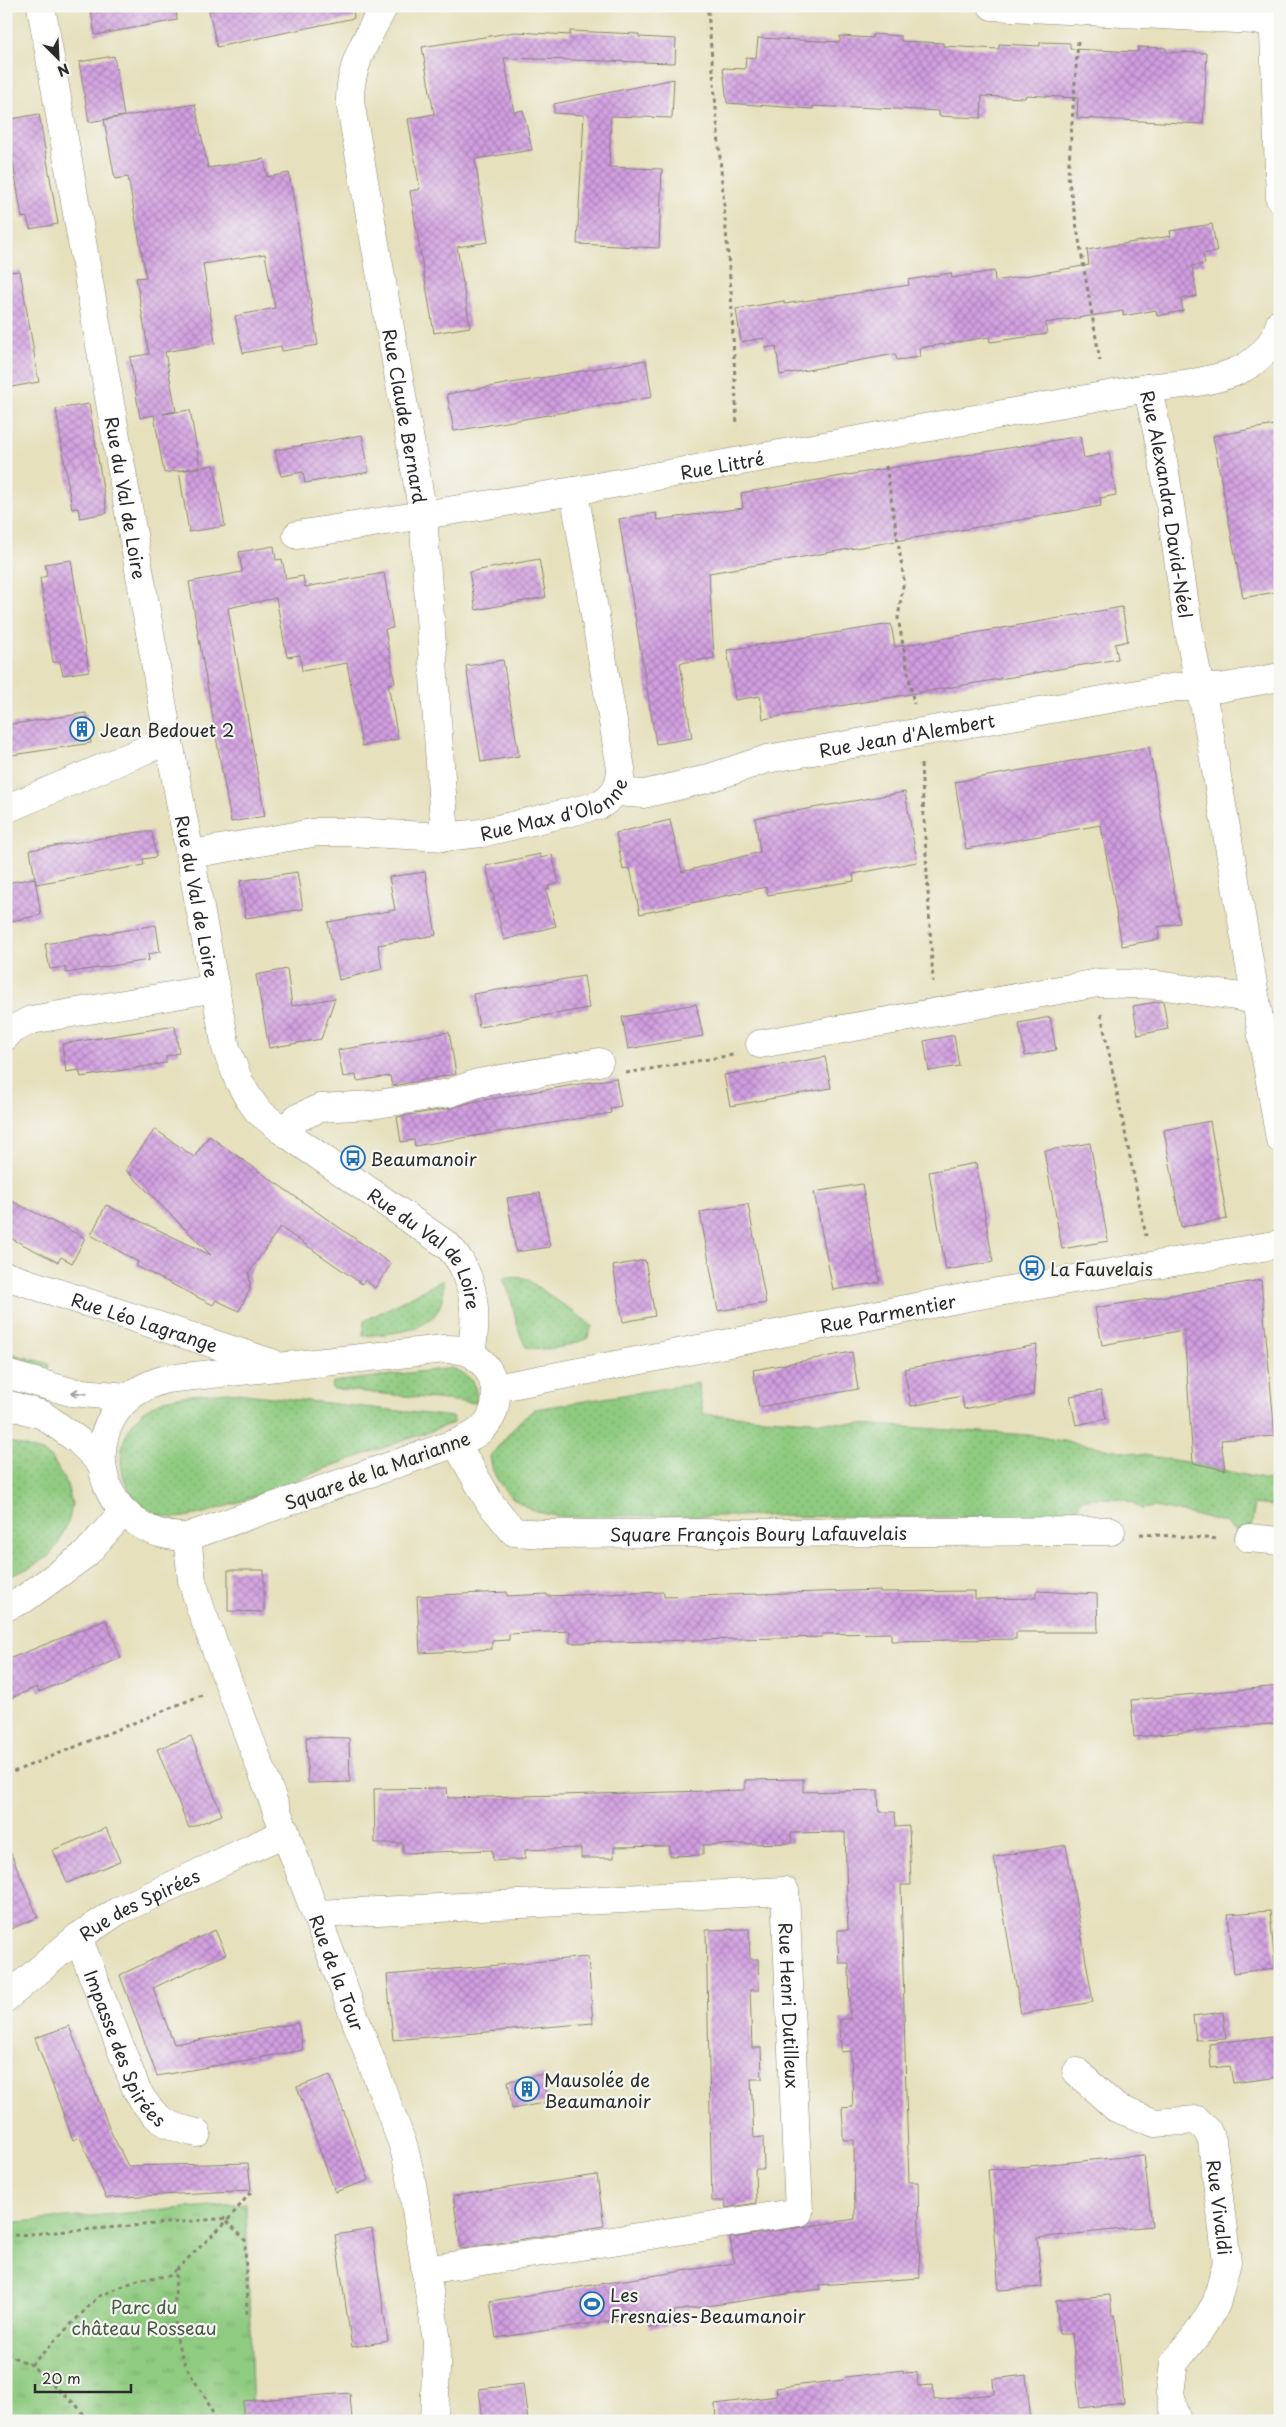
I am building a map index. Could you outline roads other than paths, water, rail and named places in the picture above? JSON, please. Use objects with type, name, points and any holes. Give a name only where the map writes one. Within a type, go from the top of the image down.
[{"type":"street","name":"Rue du Val de Loire","points":[[41,6],[169,742],[226,1048],[239,1081],[258,1111],[283,1131],[447,1245],[458,1255],[465,1268],[473,1298],[475,1332],[471,1353]]},
{"type":"street","name":"Rue Claude Bernard","points":[[384,6],[354,66],[351,77],[350,102],[423,514],[445,837]]},
{"type":"street","points":[[992,6],[1273,14],[1280,200]]},
{"type":"street","name":"Rue Alexandra David-Néel","points":[[1280,323],[1272,342],[1262,354],[1249,366],[1234,374],[1211,380],[1146,388],[1159,437],[1194,664],[1206,713],[1265,1013],[1280,1139]]},
{"type":"street","name":"Rue Littré","points":[[297,535],[574,491],[1146,388]]},
{"type":"street","name":"Rue Max d'Olonne","points":[[191,854],[318,832],[445,837],[481,833],[600,805],[616,792],[620,781],[621,769],[574,491]]},
{"type":"street","points":[[1200,688],[1220,688],[1280,677]]},
{"type":"street","name":"Rue Jean d'Alembert","points":[[616,792],[644,794],[703,780],[768,759],[1177,687],[1200,688]]},
{"type":"street","points":[[6,809],[159,744],[169,742]]},
{"type":"street","points":[[760,1044],[1095,984],[1122,982],[1235,996],[1265,1013]]},
{"type":"street","name":"Rue du Val de Loire","points":[[6,1036],[30,1020],[216,988]]},
{"type":"street","points":[[283,1131],[297,1118],[320,1108],[370,1105],[449,1093],[478,1083],[610,1068]]},
{"type":"street","name":"Rue Parmentier","points":[[496,1388],[968,1297],[1280,1244]]},
{"type":"street","name":"Rue Léo Lagrange","points":[[6,1276],[283,1366]]},
{"type":"street","name":"Square de la Marianne","points":[[471,1353],[462,1350],[445,1349],[283,1366],[166,1380],[150,1384],[127,1397],[115,1411],[108,1424],[104,1437],[103,1476],[110,1492],[123,1512],[152,1531],[168,1536],[187,1537],[456,1443],[476,1434],[490,1419],[495,1408],[496,1388]]},
{"type":"street","points":[[471,1353],[487,1369],[496,1388]]},
{"type":"street","points":[[6,1374],[71,1392],[127,1397]]},
{"type":"street","points":[[6,1404],[43,1415],[79,1441],[102,1464]]},
{"type":"street","name":"Square François Boury Lafauvelais","points":[[456,1443],[490,1503],[514,1532],[555,1534],[1111,1531]]},
{"type":"street","points":[[6,1607],[24,1599],[86,1554],[123,1512]]},
{"type":"street","name":"Rue de la Tour","points":[[187,1537],[192,1580],[229,1684],[404,2148],[411,2178],[437,2341],[434,2421]]},
{"type":"street","points":[[1249,1538],[1280,1541]]},
{"type":"street","name":"Rue des Spirées","points":[[6,1998],[78,1937],[118,1911],[286,1832]]},
{"type":"street","name":"Rue Henri Dutilleux","points":[[316,1914],[785,1891],[799,2212],[425,2270]]},
{"type":"street","name":"Impasse des Spirées","points":[[78,1937],[137,2090],[148,2109],[160,2121],[175,2128],[197,2133]]},
{"type":"street","name":"Rue Vivaldi","points":[[1077,2072],[1116,2108],[1155,2123],[1197,2120],[1207,2130],[1212,2141],[1227,2262],[1216,2304],[1198,2333],[1174,2363],[1170,2393],[1177,2421]]},
{"type":"place","name":"Jean Bedouet 2","points":[[82,729]]},
{"type":"place","name":"Beaumanoir","points":[[353,1158]]},
{"type":"place","name":"La Fauvelais","points":[[1032,1268]]},
{"type":"place","name":"Mausolée de Beaumanoir","points":[[527,2089]]},
{"type":"place","name":"Les Fresnaies-Beaumanoir","points":[[592,2304]]},
{"type":"park label","name":"Parc du château Rosseau","points":[[144,2316]]}]
